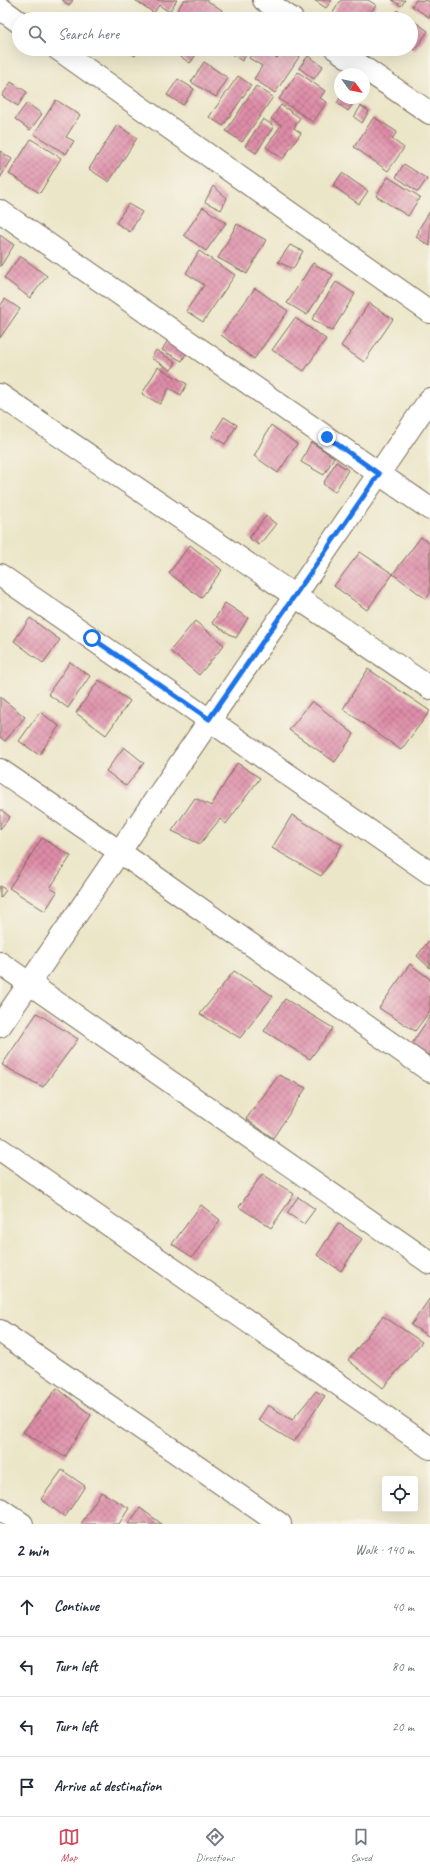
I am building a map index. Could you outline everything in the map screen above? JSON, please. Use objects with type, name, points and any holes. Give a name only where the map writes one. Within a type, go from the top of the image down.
[{"type":"street","points":[[264,0],[282,12]]},
{"type":"street","points":[[0,8],[12,17]]},
{"type":"street","points":[[68,56],[430,312]]},
{"type":"street","points":[[346,56],[430,114]]},
{"type":"street","points":[[0,211],[430,509]]},
{"type":"street","points":[[0,395],[430,688]]},
{"type":"street","points":[[0,1026],[120,852],[209,719],[430,399]]},
{"type":"street","points":[[0,574],[430,873]]},
{"type":"street","points":[[0,770],[120,852],[430,1071]]},
{"type":"street","points":[[0,963],[430,1263]]},
{"type":"street","points":[[0,1149],[430,1448]]},
{"type":"street","points":[[0,1331],[280,1524]]},
{"type":"street","points":[[0,1509],[22,1524]]},
{"type":"building","points":[[62,0],[73,0],[69,5]]},
{"type":"building","points":[[135,0],[177,0],[169,12],[159,5],[155,12]]},
{"type":"building","points":[[184,0],[206,0],[222,10],[221,12],[176,12]]},
{"type":"building","points":[[314,0],[332,0],[326,8]]},
{"type":"building","points":[[341,0],[368,0],[376,5],[371,12],[333,12]]},
{"type":"building","points":[[392,0],[405,0],[401,6]]},
{"type":"building","points":[[416,0],[430,1],[430,18],[412,6]]},
{"type":"building","points":[[418,24],[428,31],[418,46]]},
{"type":"building","points":[[180,56],[195,56],[190,63]]},
{"type":"building","points":[[235,56],[245,56],[242,61]]},
{"type":"building","points":[[250,56],[274,56],[277,58],[278,56],[300,56],[275,93],[254,79],[262,66],[249,58]]},
{"type":"building","points":[[308,56],[323,66],[314,79],[299,68]]},
{"type":"building","points":[[204,62],[228,78],[216,97],[191,82]]},
{"type":"building","points":[[298,72],[325,91],[320,98],[327,102],[313,122],[279,99]]},
{"type":"building","points":[[238,76],[251,85],[223,126],[209,117]]},
{"type":"building","points":[[178,79],[194,89],[183,105],[167,95]]},
{"type":"building","points":[[11,82],[27,92],[18,106],[2,96]]},
{"type":"building","points":[[256,86],[273,97],[242,142],[226,131]]},
{"type":"building","points":[[56,100],[80,115],[66,137],[74,141],[66,154],[34,134]]},
{"type":"building","points":[[27,103],[42,114],[30,130],[15,119]]},
{"type":"building","points":[[338,104],[353,104],[348,111]]},
{"type":"building","points":[[281,105],[300,118],[294,128],[301,133],[283,159],[266,147],[281,125],[271,119]]},
{"type":"building","points":[[361,106],[369,111],[362,123],[354,117]]},
{"type":"building","points":[[374,117],[397,132],[392,139],[404,148],[388,171],[354,147]]},
{"type":"building","points":[[263,119],[274,126],[256,153],[245,146]]},
{"type":"building","points":[[117,125],[137,138],[109,182],[89,169]]},
{"type":"building","points":[[31,139],[61,158],[40,193],[9,174]]},
{"type":"building","points":[[0,151],[12,159],[0,178]]},
{"type":"building","points":[[404,164],[427,179],[418,192],[396,177]]},
{"type":"building","points":[[342,173],[368,191],[359,204],[333,186]]},
{"type":"building","points":[[388,177],[420,197],[408,216],[376,196]]},
{"type":"building","points":[[213,186],[227,198],[221,210],[205,202]]},
{"type":"building","points":[[128,204],[142,212],[130,232],[116,223]]},
{"type":"building","points":[[203,207],[226,223],[206,251],[184,235]]},
{"type":"building","points":[[430,211],[430,246],[416,237],[419,231],[418,230]]},
{"type":"building","points":[[237,224],[266,240],[247,274],[218,258]]},
{"type":"building","points":[[0,235],[14,245],[0,267]]},
{"type":"building","points":[[290,245],[303,251],[293,269],[278,262]]},
{"type":"building","points":[[199,251],[235,275],[203,322],[186,311],[204,285],[186,273]]},
{"type":"building","points":[[20,256],[47,276],[30,298],[4,278]]},
{"type":"building","points":[[313,263],[333,275],[307,315],[287,303]]},
{"type":"building","points":[[336,282],[355,294],[332,331],[312,319]]},
{"type":"building","points":[[255,288],[288,311],[254,359],[221,335]]},
{"type":"building","points":[[5,299],[20,309],[0,338],[0,306]]},
{"type":"building","points":[[369,303],[393,319],[364,362],[341,346]]},
{"type":"building","points":[[295,318],[326,339],[304,371],[272,350]]},
{"type":"building","points":[[168,340],[187,352],[182,361],[162,350]]},
{"type":"building","points":[[156,350],[176,363],[171,370],[151,358]]},
{"type":"building","points":[[158,367],[187,384],[181,395],[169,388],[160,404],[142,394]]},
{"type":"building","points":[[224,417],[237,425],[225,444],[212,436]]},
{"type":"building","points":[[271,425],[297,444],[278,473],[254,456]]},
{"type":"building","points":[[311,442],[334,457],[324,475],[301,462]]},
{"type":"building","points":[[336,462],[348,470],[335,492],[323,484]]},
{"type":"building","points":[[266,516],[276,524],[259,545],[249,538]]},
{"type":"building","points":[[421,537],[430,544],[430,593],[426,599],[393,574]]},
{"type":"building","points":[[190,545],[222,570],[201,598],[169,573]]},
{"type":"building","points":[[360,552],[393,574],[367,610],[334,586]]},
{"type":"building","points":[[225,603],[248,618],[236,638],[212,623]]},
{"type":"building","points":[[30,618],[60,640],[43,663],[14,641]]},
{"type":"building","points":[[195,621],[224,645],[199,675],[170,651]]},
{"type":"building","points":[[70,662],[90,676],[68,708],[48,694]]},
{"type":"building","points":[[368,669],[430,711],[401,750],[343,709]]},
{"type":"building","points":[[99,680],[130,701],[106,735],[76,713]]},
{"type":"building","points":[[0,697],[25,717],[5,741],[0,737]]},
{"type":"building","points":[[312,701],[354,734],[335,762],[289,730]]},
{"type":"building","points":[[40,712],[59,726],[39,755],[19,741]]},
{"type":"building","points":[[124,747],[144,763],[126,786],[106,771]]},
{"type":"building","points":[[237,763],[260,778],[226,824],[220,819],[200,844],[172,831],[195,798],[211,806]]},
{"type":"building","points":[[0,809],[10,817],[0,829]]},
{"type":"building","points":[[292,815],[342,845],[321,876],[272,848]]},
{"type":"building","points":[[42,838],[71,856],[50,888],[57,892],[45,911],[9,888]]},
{"type":"building","points":[[0,886],[6,890],[0,898]]},
{"type":"building","points":[[430,939],[430,968],[417,956]]},
{"type":"building","points":[[410,964],[430,979],[430,1011],[415,1031],[379,1008]]},
{"type":"building","points":[[234,971],[273,996],[240,1038],[200,1014]]},
{"type":"building","points":[[285,999],[333,1028],[310,1059],[264,1031]]},
{"type":"building","points":[[37,1013],[78,1039],[43,1087],[2,1065]]},
{"type":"building","points":[[430,1016],[430,1056],[411,1045]]},
{"type":"building","points":[[279,1075],[306,1088],[273,1138],[246,1119]]},
{"type":"building","points":[[262,1174],[294,1194],[271,1228],[239,1207]]},
{"type":"building","points":[[298,1197],[315,1209],[304,1224],[287,1213]]},
{"type":"building","points":[[201,1205],[220,1220],[192,1257],[172,1244]]},
{"type":"building","points":[[338,1223],[362,1239],[341,1271],[317,1255]]},
{"type":"building","points":[[430,1298],[430,1332],[428,1336],[411,1325]]},
{"type":"building","points":[[383,1316],[422,1342],[383,1388],[348,1360]]},
{"type":"building","points":[[57,1388],[91,1415],[65,1457],[23,1432]]},
{"type":"building","points":[[316,1391],[325,1396],[294,1442],[258,1420],[268,1405],[292,1420]]},
{"type":"building","points":[[62,1470],[85,1486],[65,1517],[41,1499]]},
{"type":"building","points":[[101,1492],[129,1508],[119,1524],[81,1524]]},
{"type":"building","points":[[140,1508],[162,1524],[128,1524]]},
{"type":"route","points":[[92,638],[209,719],[379,474],[327,437]]}]
